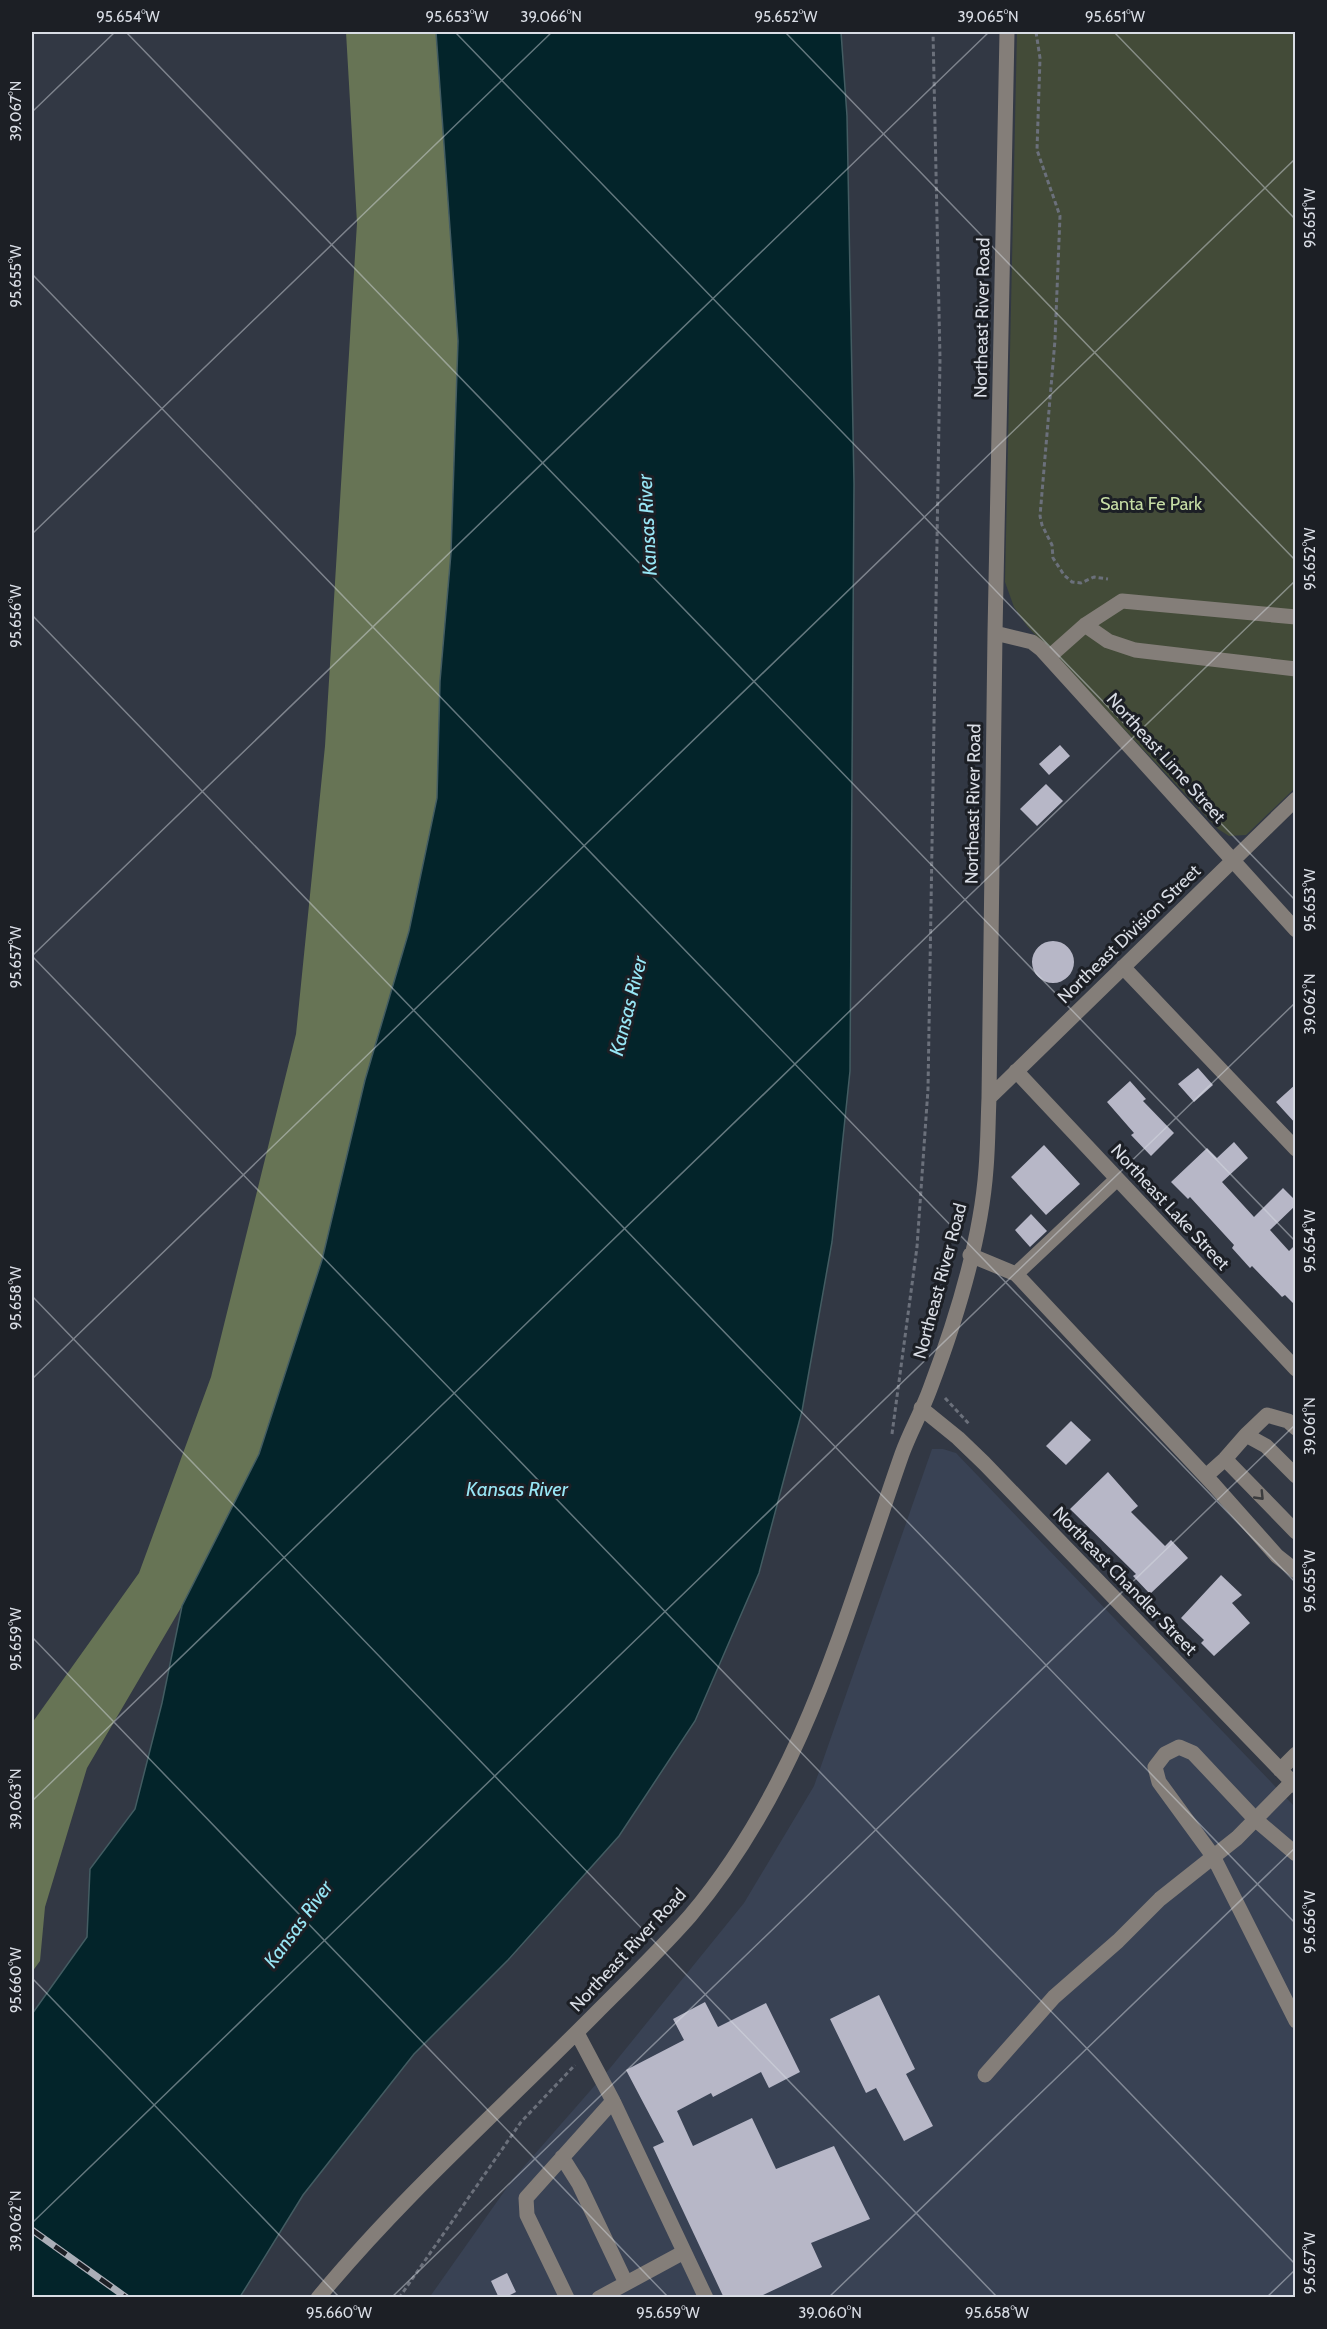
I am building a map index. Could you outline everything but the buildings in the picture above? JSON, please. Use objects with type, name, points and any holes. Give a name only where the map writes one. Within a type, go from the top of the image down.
[{"type":"street","name":"Northeast River Road","points":[[318,2298],[357,2251],[661,1948],[719,1878],[752,1829],[801,1738],[830,1663],[903,1450],[921,1408],[956,1309],[981,1206],[986,1170],[989,1098],[995,633],[1007,32]]},
{"type":"street","points":[[1049,657],[1085,625],[1122,601],[1296,617]]},
{"type":"street","points":[[1085,625],[1108,641],[1135,650],[1296,669]]},
{"type":"street","name":"Northeast Lime Street","points":[[995,633],[1032,642],[1049,657],[1296,930]]},
{"type":"street","name":"Northeast Division Street","points":[[989,1098],[1296,799]]},
{"type":"street","points":[[1123,967],[1296,1149]]},
{"type":"street","name":"Northeast Lake Street","points":[[1016,1071],[1296,1369]]},
{"type":"street","points":[[1016,1274],[1117,1179]]},
{"type":"street","points":[[970,1255],[1016,1274],[1206,1476],[1277,1556],[1296,1571]]},
{"type":"street","name":"Northeast Chandler Street","points":[[921,1408],[984,1463],[1294,1784]]},
{"type":"street","points":[[1206,1476],[1267,1415],[1288,1421],[1296,1428]]},
{"type":"street","points":[[1246,1435],[1266,1446],[1296,1476]]},
{"type":"street","points":[[1225,1459],[1296,1532]]},
{"type":"street","points":[[1296,1854],[1256,1820],[1193,1753],[1179,1747],[1165,1754],[1155,1767],[1159,1782],[1213,1856],[1296,2022]]},
{"type":"street","points":[[1280,1770],[1296,1755]]},
{"type":"street","points":[[985,2075],[1054,1996],[1118,1941],[1160,1899],[1256,1820],[1294,1784]]},
{"type":"street","points":[[577,2033],[613,2101],[706,2298]]},
{"type":"street","points":[[567,2298],[527,2215],[526,2198],[613,2101]]},
{"type":"street","points":[[562,2157],[579,2184],[626,2283]]},
{"type":"street","points":[[599,2298],[684,2252]]},
{"type":"path","points":[[892,1437],[917,1247],[928,1089],[940,359],[933,32]]},
{"type":"path","points":[[1036,32],[1040,58],[1037,150],[1060,216],[1055,340],[1040,516],[1052,545],[1053,558],[1064,575],[1072,582],[1080,583],[1094,577],[1108,579]]},
{"type":"path","points":[[399,2298],[521,2122],[587,2052]]},
{"type":"shaded area","points":[[346,32],[436,32],[458,341],[451,553],[440,681],[437,798],[409,931],[365,1080],[322,1260],[259,1454],[182,1606],[87,1768],[45,1907],[40,1961],[32,1972],[32,1723],[139,1573],[211,1377],[296,1034],[325,746],[357,223]]},
{"type":"shaded area","points":[[932,1449],[943,1449],[956,1453],[1295,1807],[1295,2297],[429,2298],[513,2179],[611,2067],[744,1903],[814,1786]]},
{"type":"green space","name":"Santa Fe Park","points":[[1017,32],[1295,32],[1295,788],[1246,835],[1229,836],[1218,829],[1027,626],[1014,607],[1005,582]]},
{"type":"water","name":"Kansas River","points":[[436,32],[841,32],[847,116],[854,484],[850,1071],[832,1242],[802,1411],[759,1573],[695,1721],[619,1836],[508,1960],[414,2054],[303,2195],[240,2297],[32,2297],[32,2014],[87,1937],[90,1869],[135,1809],[162,1703],[182,1606],[259,1454],[322,1260],[365,1080],[409,931],[437,798],[440,681],[451,553],[458,341]]},
{"type":"railway","points":[[32,2230],[127,2298]]}]
